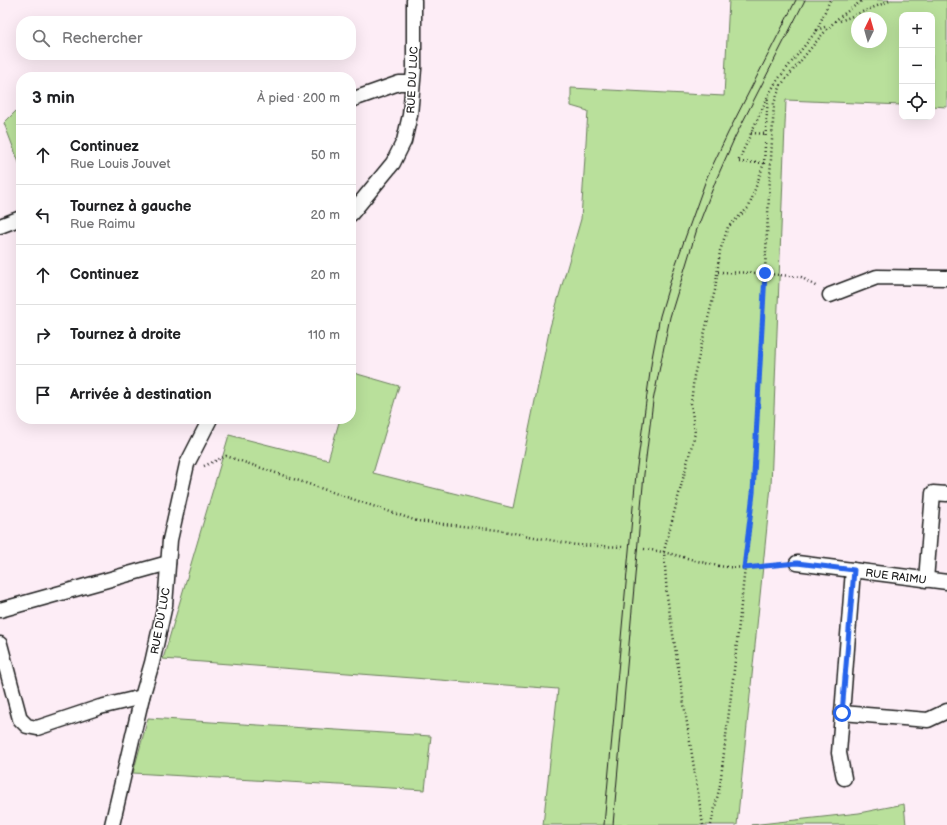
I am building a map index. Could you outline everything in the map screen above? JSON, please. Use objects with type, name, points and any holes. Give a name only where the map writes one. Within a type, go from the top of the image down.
[{"type":"street","name":"RUE DU LUC","points":[[356,208],[393,163],[404,141],[410,116],[414,69],[414,0]]},
{"type":"street","points":[[356,98],[399,83],[412,83]]},
{"type":"street","points":[[0,226],[16,220]]},
{"type":"street","points":[[830,295],[877,277],[947,278]]},
{"type":"street","name":"RUE DU LUC","points":[[112,825],[165,605],[170,540],[187,464],[207,424]]},
{"type":"street","points":[[926,580],[933,493],[947,494]]},
{"type":"street","points":[[0,610],[168,563]]},
{"type":"street","name":"RUE RAIMU","points":[[797,563],[947,582]]},
{"type":"street","points":[[844,778],[838,753],[854,570]]},
{"type":"street","points":[[0,644],[20,719],[27,726],[37,728],[100,707],[142,697]]},
{"type":"street","points":[[842,713],[928,720],[947,711]]},
{"type":"path","points":[[764,163],[738,162],[768,96],[784,71],[817,30],[830,0]]},
{"type":"path","points":[[712,825],[720,784],[734,679],[754,478],[774,103],[781,85],[820,38],[837,19],[863,0]]},
{"type":"path","points":[[840,21],[892,0]]},
{"type":"path","points":[[817,30],[825,27]]},
{"type":"path","points":[[702,825],[667,596],[664,551],[695,433],[691,404],[694,376],[715,290],[720,251],[728,228],[749,208],[764,163],[768,96]]},
{"type":"path","points":[[752,133],[766,134]]},
{"type":"path","points":[[718,272],[760,273]]},
{"type":"path","points":[[768,274],[801,276],[830,295]]},
{"type":"path","points":[[187,464],[198,468],[226,456],[417,521],[498,530],[576,545],[623,547]]},
{"type":"path","points":[[644,549],[664,551],[710,564],[744,568],[797,563]]},
{"type":"green space","points":[[729,0],[947,0],[947,107],[935,106],[935,12],[899,12],[899,105],[786,100],[771,486],[737,825],[543,825],[558,689],[163,659],[229,435],[328,460],[339,424],[356,424],[356,374],[399,386],[373,473],[513,508],[550,327],[581,219],[588,111],[571,106],[571,88],[724,96]]},
{"type":"green space","points":[[16,111],[16,155],[4,123]]},
{"type":"green space","points":[[148,718],[431,736],[425,790],[133,773]]},
{"type":"green space","points":[[904,804],[906,825],[751,825],[859,813]]},
{"type":"tram line","points":[[604,825],[636,474],[652,358],[660,316],[674,269],[707,177],[796,0]]},
{"type":"tram line","points":[[613,825],[644,474],[653,401],[670,317],[697,229],[716,180],[735,137],[805,0]]},
{"type":"route","points":[[765,273],[753,493],[744,568],[797,563],[854,570],[842,713]]}]
